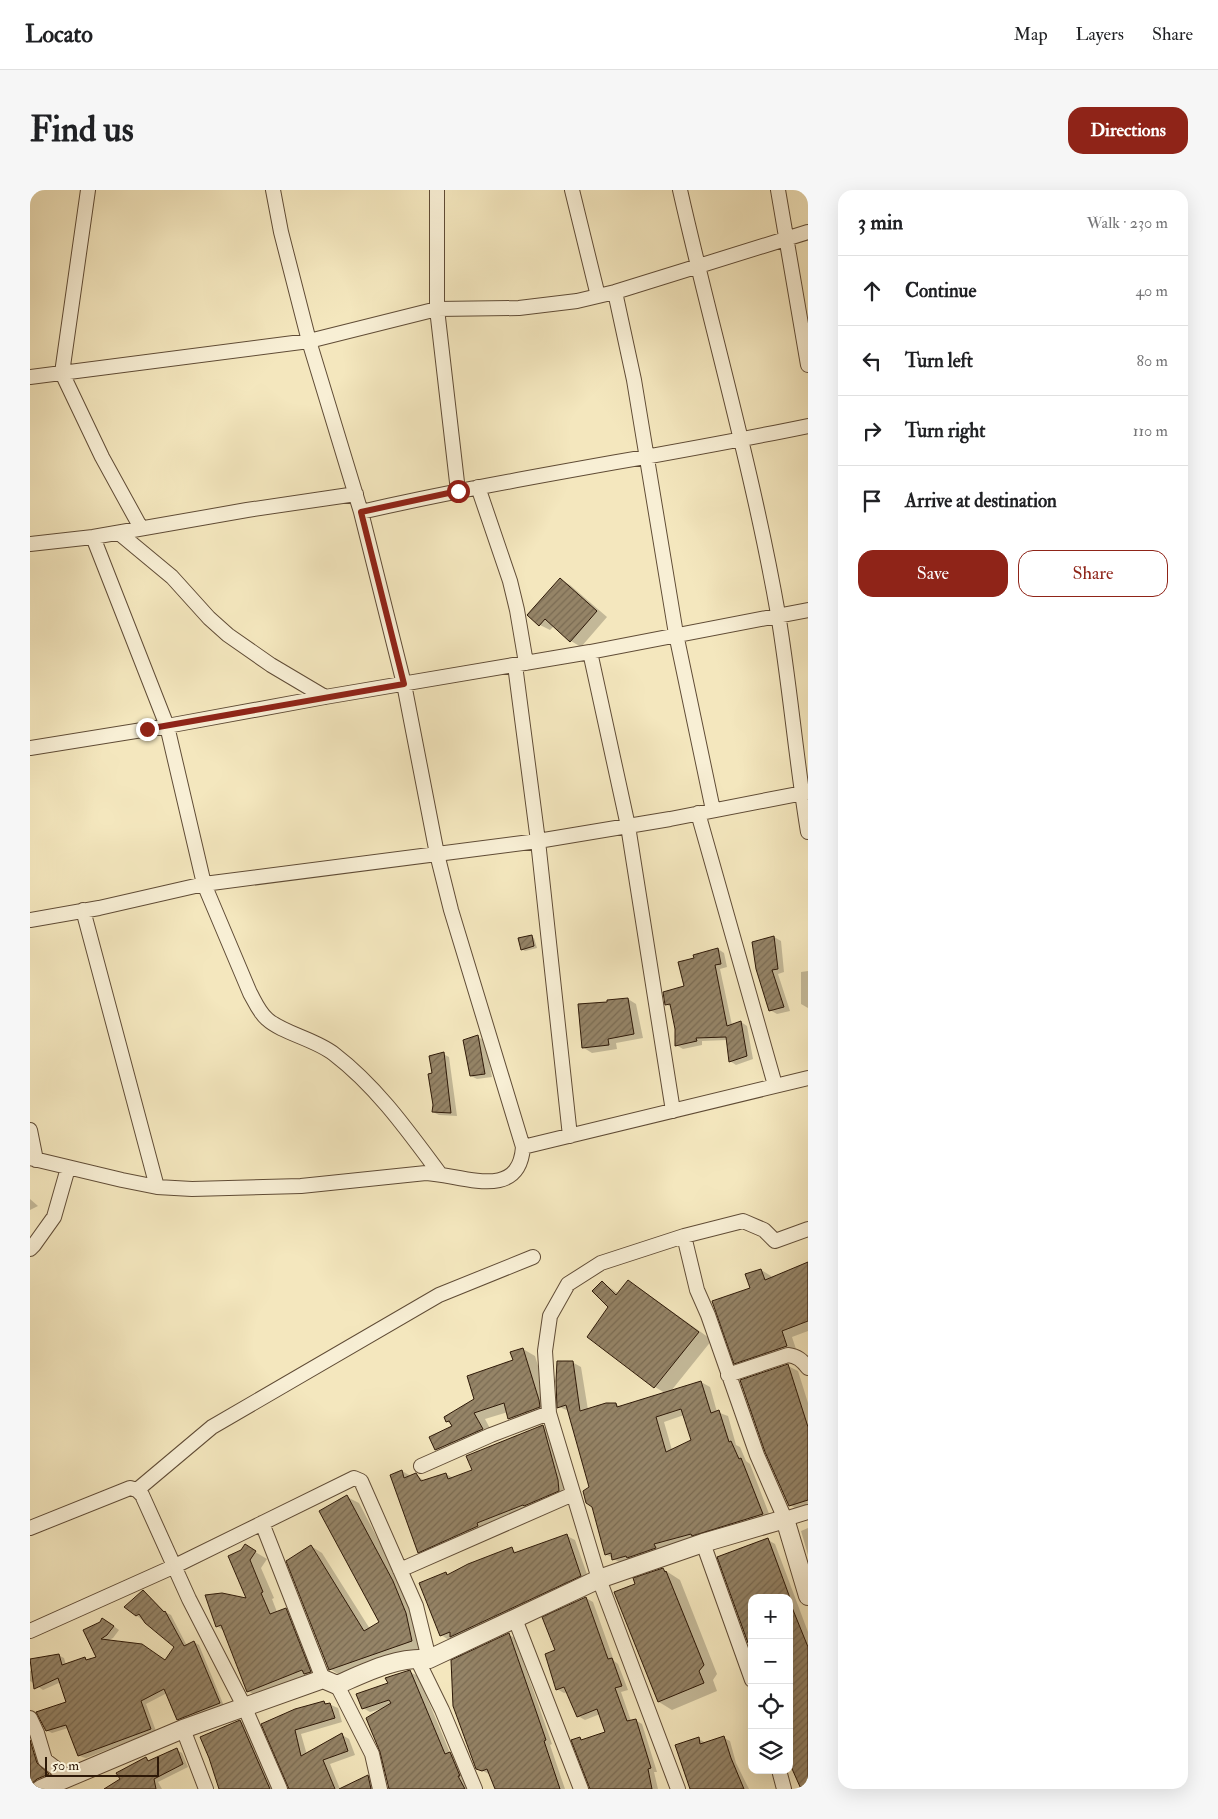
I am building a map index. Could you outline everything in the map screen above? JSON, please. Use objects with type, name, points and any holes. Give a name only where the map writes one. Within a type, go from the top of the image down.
[{"type":"street","points":[[88,190],[62,373],[102,457],[141,528]]},
{"type":"street","points":[[30,1130],[33,1159],[158,1187],[192,1190],[301,1186],[406,1174],[440,1174],[481,1182],[503,1180],[517,1170],[522,1158],[524,1147],[451,910],[437,854],[404,684],[361,512],[309,341],[281,232],[273,190]]},
{"type":"street","points":[[437,190],[437,309],[458,491]]},
{"type":"street","points":[[572,190],[598,296]]},
{"type":"street","points":[[680,190],[697,266],[742,440],[778,615],[805,793],[808,832]]},
{"type":"street","points":[[778,190],[808,365]]},
{"type":"street","points":[[30,378],[309,341],[437,309],[536,307],[578,301],[615,292],[808,232]]},
{"type":"street","points":[[615,292],[626,336],[676,634],[713,810]]},
{"type":"street","points":[[361,512],[478,487],[647,458],[808,426]]},
{"type":"street","points":[[478,487],[510,581],[517,610],[520,664],[570,1136]]},
{"type":"street","points":[[30,544],[93,537],[247,510],[356,494]]},
{"type":"street","points":[[119,533],[172,577],[209,618],[228,635],[264,660],[326,697]]},
{"type":"street","points":[[93,537],[167,726],[204,884],[250,993],[263,1014],[275,1025],[333,1052],[356,1073],[400,1120],[440,1174]]},
{"type":"street","points":[[30,748],[590,652],[808,610]]},
{"type":"street","points":[[590,652],[628,826],[673,1111]]},
{"type":"street","points":[[30,920],[204,884],[538,841],[805,793]]},
{"type":"street","points":[[698,813],[775,1085]]},
{"type":"street","points":[[83,910],[158,1187]]},
{"type":"street","points":[[524,1147],[808,1078]]},
{"type":"street","points":[[30,1249],[54,1217],[68,1168]]},
{"type":"street","points":[[678,1789],[599,1579],[549,1413],[545,1351],[550,1316],[568,1284],[601,1263],[684,1236],[743,1221],[764,1230],[775,1241],[808,1229]]},
{"type":"street","points":[[684,1236],[697,1290],[708,1315],[757,1454],[785,1519],[808,1596]]},
{"type":"street","points":[[137,1490],[212,1427],[439,1295],[533,1257]]},
{"type":"street","points":[[728,1375],[788,1355],[802,1360],[808,1368]]},
{"type":"street","points":[[422,1466],[491,1435],[549,1413]]},
{"type":"street","points":[[30,1631],[175,1566],[354,1478],[361,1481],[416,1606],[423,1659],[475,1789]]},
{"type":"street","points":[[30,1528],[130,1488],[142,1494],[156,1524],[164,1548],[175,1566],[200,1621],[244,1706],[280,1789]]},
{"type":"street","points":[[400,1570],[573,1494]]},
{"type":"street","points":[[41,1789],[183,1729],[244,1706],[400,1660],[423,1659],[515,1619],[599,1579],[703,1543],[808,1512]]},
{"type":"street","points":[[262,1523],[330,1682],[372,1754],[380,1789]]},
{"type":"street","points":[[703,1543],[748,1669]]},
{"type":"street","points":[[515,1619],[581,1789]]},
{"type":"street","points":[[30,1718],[37,1733],[45,1760],[67,1777]]},
{"type":"street","points":[[183,1729],[206,1789]]},
{"type":"street","points":[[780,1774],[784,1789]]},
{"type":"building","points":[[560,578],[597,611],[570,642],[545,619],[539,626],[527,615]]},
{"type":"building","points":[[532,935],[534,946],[521,950],[518,938]]},
{"type":"building","points":[[774,936],[778,969],[772,970],[784,1007],[769,1011],[756,969],[752,942]]},
{"type":"building","points":[[718,948],[721,964],[715,965],[727,1026],[741,1021],[747,1056],[729,1062],[726,1037],[696,1038],[697,1041],[675,1046],[675,1029],[670,1004],[665,1005],[663,992],[684,986],[678,962],[694,958],[693,955]]},
{"type":"building","points":[[628,998],[634,1034],[608,1039],[609,1045],[582,1048],[578,1004]]},
{"type":"building","points":[[478,1035],[485,1074],[470,1076],[463,1040]]},
{"type":"building","points":[[444,1052],[451,1113],[432,1112],[433,1105],[428,1074],[432,1073],[429,1056]]},
{"type":"building","points":[[808,1262],[808,1321],[782,1331],[787,1346],[734,1364],[712,1301],[750,1288],[745,1274],[761,1269],[765,1280]]},
{"type":"building","points":[[628,1280],[699,1332],[654,1388],[587,1337],[608,1307],[592,1291],[602,1281],[616,1295]]},
{"type":"building","points":[[523,1348],[540,1407],[508,1419],[504,1403],[474,1413],[483,1429],[435,1450],[429,1437],[452,1426],[449,1421],[446,1422],[444,1417],[474,1399],[467,1376],[513,1360],[510,1352]]},
{"type":"building","points":[[557,1361],[573,1361],[580,1411],[606,1403],[616,1403],[617,1407],[701,1381],[711,1413],[719,1410],[729,1442],[731,1441],[739,1459],[741,1458],[763,1514],[692,1536],[691,1534],[654,1544],[656,1548],[627,1558],[626,1556],[612,1560],[611,1553],[605,1555],[592,1507],[586,1503],[583,1491],[589,1487],[566,1405],[557,1408]],"holes":[[[681,1409],[691,1440],[666,1452],[656,1417]]]},
{"type":"building","points":[[788,1364],[808,1427],[808,1500],[789,1506],[765,1452],[740,1380]]},
{"type":"building","points":[[543,1425],[558,1480],[559,1491],[477,1523],[478,1526],[418,1553],[390,1475],[402,1470],[404,1478],[416,1473],[421,1481],[446,1473],[448,1479],[472,1470],[466,1456]]},
{"type":"building","points":[[347,1495],[393,1581],[406,1613],[412,1641],[329,1670],[286,1561],[311,1545],[364,1631],[379,1622],[319,1511]]},
{"type":"building","points":[[567,1534],[581,1576],[450,1637],[450,1632],[440,1636],[419,1583],[446,1572],[447,1575],[468,1564],[512,1547],[514,1553]]},
{"type":"building","points":[[768,1538],[789,1594],[748,1594],[748,1643],[717,1557]]},
{"type":"building","points":[[245,1544],[256,1551],[250,1560],[270,1614],[286,1608],[311,1672],[304,1674],[302,1670],[247,1692],[221,1625],[216,1627],[205,1595],[222,1593],[246,1598],[228,1556],[241,1550]]},
{"type":"building","points":[[663,1568],[666,1571],[704,1665],[699,1671],[704,1683],[658,1702],[614,1592],[635,1584],[633,1578]]},
{"type":"building","points":[[143,1590],[165,1611],[184,1646],[194,1641],[220,1703],[177,1720],[164,1689],[141,1701],[151,1729],[78,1756],[66,1725],[46,1731],[36,1712],[66,1702],[58,1678],[34,1689],[30,1659],[59,1654],[62,1665],[85,1657],[86,1660],[96,1657],[83,1630],[100,1622],[102,1618],[114,1626],[101,1639],[142,1644],[165,1660],[174,1647],[145,1623],[139,1614],[136,1616],[124,1607]]},
{"type":"building","points":[[586,1597],[608,1659],[612,1658],[622,1686],[615,1688],[627,1721],[636,1719],[651,1768],[648,1769],[652,1789],[590,1789],[571,1740],[580,1737],[581,1740],[605,1732],[597,1709],[577,1717],[564,1687],[556,1690],[545,1654],[555,1650],[542,1617]]},
{"type":"building","points":[[793,1610],[808,1647],[808,1789],[801,1789],[793,1771]]},
{"type":"building","points":[[509,1633],[546,1740],[544,1741],[560,1789],[495,1789],[487,1769],[482,1771],[476,1769],[453,1706],[451,1660]]},
{"type":"building","points":[[410,1670],[445,1754],[450,1752],[460,1776],[458,1776],[465,1789],[389,1789],[380,1752],[366,1718],[391,1703],[389,1700],[362,1709],[356,1694],[388,1683],[385,1678]]},
{"type":"building","points":[[324,1701],[325,1704],[330,1703],[335,1718],[295,1730],[301,1756],[342,1733],[348,1751],[323,1760],[335,1789],[289,1789],[261,1724],[295,1709]]},
{"type":"building","points":[[240,1720],[270,1789],[219,1789],[200,1737]]},
{"type":"building","points":[[724,1736],[744,1789],[690,1789],[675,1745],[699,1737],[700,1744]]},
{"type":"building","points":[[30,1740],[37,1763],[49,1774],[37,1779],[30,1785]]},
{"type":"building","points":[[177,1748],[183,1764],[154,1779],[156,1789],[104,1789],[120,1779],[116,1773],[146,1757],[148,1761]]},
{"type":"building","points":[[368,1775],[371,1789],[339,1789]]},
{"type":"route","points":[[147,729],[404,684],[361,512],[458,491]]}]
